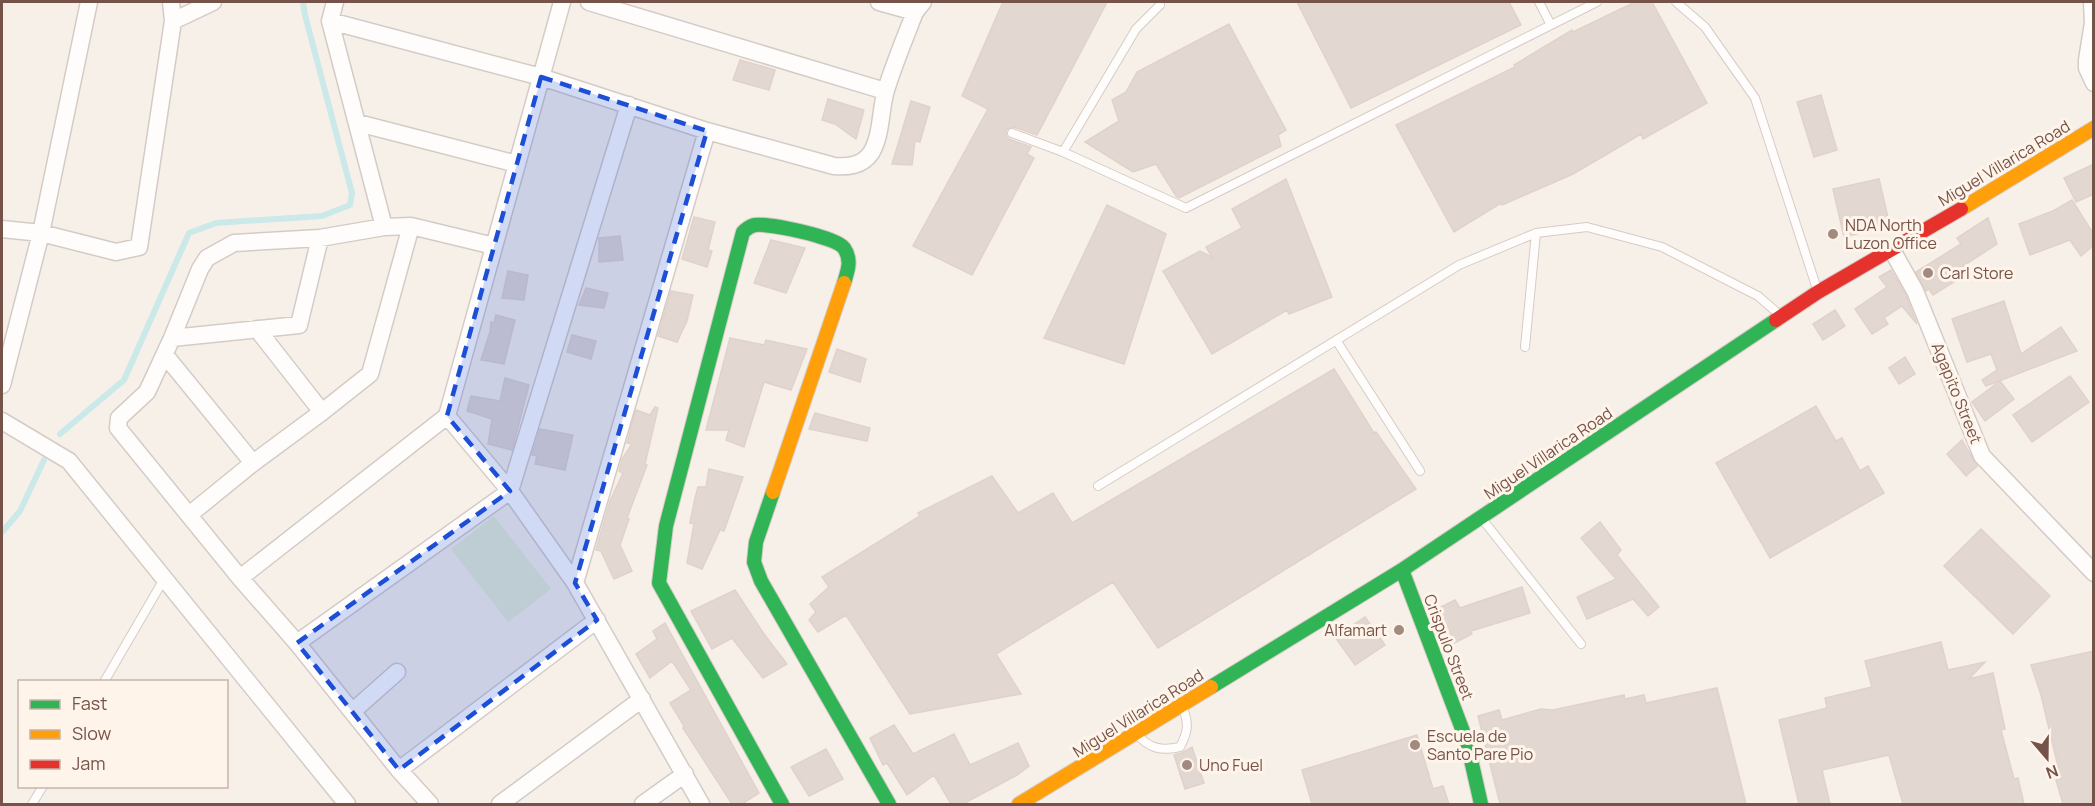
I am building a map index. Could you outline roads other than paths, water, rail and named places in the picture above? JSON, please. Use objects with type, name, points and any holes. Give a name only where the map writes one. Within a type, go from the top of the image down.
[{"type":"street","points":[[2,385],[41,233],[89,2]]},
{"type":"street","points":[[2,229],[41,233],[116,252],[138,247],[173,21],[171,2]]},
{"type":"street","points":[[173,21],[213,2]]},
{"type":"street","points":[[335,2],[330,21],[384,227]]},
{"type":"street","points":[[240,578],[447,416],[562,2]]},
{"type":"street","points":[[589,2],[885,91]]},
{"type":"street","points":[[330,21],[541,76],[707,131],[834,166],[847,167],[860,163],[870,155],[876,143],[885,91],[919,7],[879,2]]},
{"type":"street","points":[[2092,2],[2093,23],[2087,68],[2094,83]]},
{"type":"street","points":[[297,643],[510,491],[629,105]]},
{"type":"street","points":[[358,123],[517,164]]},
{"type":"street","name":"Miguel Villarica Road","points":[[1019,804],[1402,570],[1818,292],[2094,128]]},
{"type":"street","points":[[575,583],[707,131]]},
{"type":"street","points":[[782,804],[659,583],[666,526],[743,232],[752,225],[762,224],[795,230],[841,244],[847,253],[850,265],[756,542],[754,562],[760,581],[889,804]]},
{"type":"street","points":[[430,804],[399,770],[353,711],[240,578],[118,428],[119,418],[147,392],[165,355],[200,269],[207,258],[234,243],[320,238],[384,227],[411,226],[494,246]]},
{"type":"street","points":[[189,515],[370,374],[411,226]]},
{"type":"street","points":[[172,338],[299,325],[320,238]]},
{"type":"street","name":"Agapito Street","points":[[1892,250],[1915,291],[1982,456],[2094,573]]},
{"type":"street","points":[[256,329],[322,412]]},
{"type":"street","points":[[165,355],[253,463]]},
{"type":"street","points":[[447,416],[510,491],[575,583],[701,804]]},
{"type":"street","points":[[2,421],[69,461],[348,804]]},
{"type":"street","name":"Crispulo Street","points":[[1402,570],[1467,742],[1481,804]]},
{"type":"street","points":[[399,770],[597,620]]},
{"type":"street","points":[[353,711],[397,672]]},
{"type":"street","points":[[500,804],[642,699]]},
{"type":"street","points":[[643,804],[685,774]]},
{"type":"lane","points":[[1539,2],[1551,25]]},
{"type":"lane","points":[[1011,133],[1063,152],[1186,208],[1597,2]]},
{"type":"lane","points":[[1676,2],[1705,27],[1755,98],[1818,292]]},
{"type":"lane","points":[[1063,152],[1136,29],[1160,5]]},
{"type":"lane","points":[[1098,486],[1459,265],[1536,233],[1587,227],[1662,247],[1758,296],[1781,316]]},
{"type":"lane","points":[[1525,347],[1536,233]]},
{"type":"lane","points":[[1336,340],[1420,471]]},
{"type":"lane","points":[[1481,518],[1581,644]]},
{"type":"lane","points":[[105,680],[164,579]]},
{"type":"lane","points":[[1136,733],[1145,744],[1165,750],[1180,747],[1188,732],[1188,721],[1182,705]]},
{"type":"lane","points":[[32,804],[42,788]]},
{"type":"waterway","points":[[60,434],[124,380],[189,233],[216,223],[322,216],[350,205],[352,193],[303,2]]},
{"type":"waterway","points":[[2,532],[20,511],[44,460]]},
{"type":"place","name":"NDA North Luzon Office","points":[[1833,234]]},
{"type":"place","name":"Carl Store","points":[[1928,273]]},
{"type":"place","name":"Alfamart","points":[[1399,630]]},
{"type":"place","name":"Escuela de Santo Pare Pio","points":[[1415,745]]},
{"type":"place","name":"Uno Fuel","points":[[1187,765]]}]
